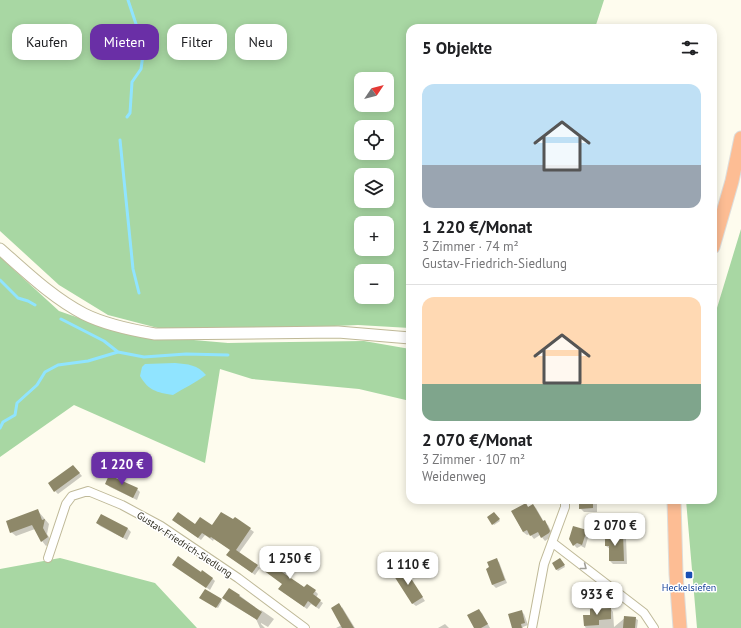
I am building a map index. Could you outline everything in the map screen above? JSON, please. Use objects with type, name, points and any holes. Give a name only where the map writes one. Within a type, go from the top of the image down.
[{"type":"main road","points":[[717,234],[732,182],[741,138]]},
{"type":"main road","points":[[0,249],[31,277],[63,301],[85,314],[135,331],[155,334],[338,332],[406,338]]},
{"type":"main road","points":[[674,504],[676,574],[680,628]]},
{"type":"street","name":"Gustav-Friedrich-Siedlung","points":[[48,558],[66,504],[72,496],[88,491],[122,504],[161,526],[238,578],[305,628]]},
{"type":"street","points":[[532,628],[544,564],[553,543],[564,504]]},
{"type":"street","points":[[553,543],[644,613],[654,628]]},
{"type":"green space","points":[[0,0],[604,0],[596,24],[406,24],[406,328],[358,325],[177,333],[108,315],[59,285],[0,231]]},
{"type":"green space","points":[[741,229],[741,628],[697,628],[686,504],[717,504],[717,308]]},
{"type":"green space","points":[[0,257],[59,311],[125,334],[228,343],[364,341],[406,348],[406,400],[359,389],[252,379],[220,369],[205,463],[74,405],[0,457]]},
{"type":"green space","points":[[60,558],[155,583],[197,628],[0,628],[0,569]]},
{"type":"water","points":[[175,363],[200,369],[206,375],[173,395],[162,393],[150,388],[140,376],[142,367],[145,364]]},
{"type":"building","points":[[73,465],[80,473],[54,492],[48,483]]},
{"type":"building","points":[[109,475],[138,488],[133,498],[105,484]]},
{"type":"building","points":[[524,504],[526,504],[528,507],[533,504],[543,521],[545,520],[550,531],[549,533],[541,538],[538,532],[530,536],[527,530],[523,532],[511,511]]},
{"type":"building","points":[[579,504],[593,504],[593,508],[579,509]]},
{"type":"building","points":[[38,509],[42,520],[45,519],[43,528],[48,537],[41,542],[32,525],[10,533],[6,521]]},
{"type":"building","points":[[178,512],[195,524],[200,517],[212,525],[221,512],[233,519],[235,517],[251,528],[236,550],[258,565],[252,573],[226,555],[230,550],[211,537],[210,538],[202,533],[198,538],[172,520]]},
{"type":"building","points":[[494,512],[500,519],[492,525],[487,517]]},
{"type":"building","points":[[101,514],[128,528],[123,538],[96,523]]},
{"type":"building","points":[[573,526],[587,530],[582,545],[577,543],[573,546],[569,539]]},
{"type":"building","points":[[623,533],[624,561],[609,561],[609,546],[605,546],[605,534]]},
{"type":"building","points":[[277,548],[292,558],[282,572],[304,587],[307,584],[316,590],[313,594],[321,600],[316,607],[308,601],[304,607],[278,589],[282,584],[263,570]]},
{"type":"building","points":[[178,556],[201,572],[202,570],[213,578],[206,588],[172,565]]},
{"type":"building","points":[[497,558],[505,580],[492,585],[486,569],[489,567],[487,562]]},
{"type":"building","points":[[560,558],[565,565],[556,570],[552,563]]},
{"type":"building","points":[[405,569],[423,597],[412,604],[394,576]]},
{"type":"building","points":[[229,588],[262,612],[257,620],[222,598]]},
{"type":"building","points":[[205,589],[222,599],[216,608],[199,598]]},
{"type":"building","points":[[339,603],[354,628],[342,628],[331,608]]},
{"type":"building","points":[[611,608],[611,619],[599,620],[599,625],[584,626],[583,615],[590,615],[590,609]]},
{"type":"building","points":[[479,609],[488,624],[481,628],[474,628],[467,615]]},
{"type":"building","points":[[522,610],[525,623],[521,624],[522,628],[512,628],[508,614]]},
{"type":"building","points":[[624,616],[636,617],[635,628],[623,628]]},
{"type":"waterway","points":[[127,117],[130,113],[132,82],[141,69],[144,48],[128,0]]},
{"type":"waterway","points":[[120,140],[133,269],[139,293]]},
{"type":"waterway","points":[[0,280],[18,298],[35,305]]},
{"type":"waterway","points":[[61,319],[104,341],[118,352]]},
{"type":"waterway","points":[[0,428],[3,422],[15,415],[17,403],[37,385],[45,372],[58,365],[88,361],[118,352],[144,357],[186,354],[228,355]]},
{"type":"place","name":"Heckelsiefen","points":[[689,575]]}]
